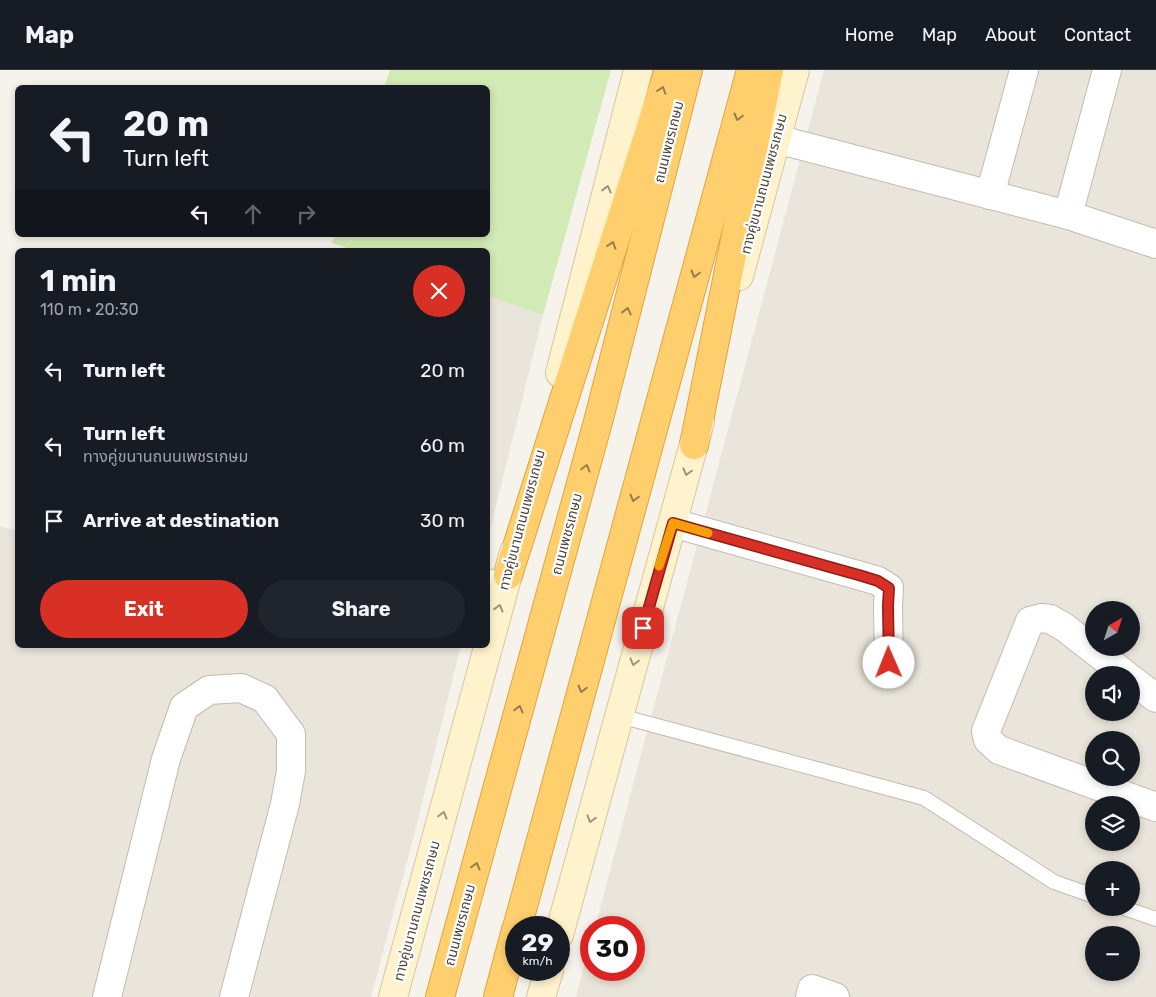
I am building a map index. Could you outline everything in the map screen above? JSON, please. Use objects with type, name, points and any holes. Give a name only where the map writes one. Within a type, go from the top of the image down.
[{"type":"highway","points":[[501,578],[669,70]]},
{"type":"highway","name":"ถนนเพชรเกษม","points":[[440,997],[599,418],[688,70]]},
{"type":"highway","points":[[521,916],[751,70]]},
{"type":"highway","points":[[694,445],[769,70]]},
{"type":"highway","points":[[498,997],[505,972]]},
{"type":"main road","name":"ทางคู่ขนานถนนเพชรเกษม","points":[[490,621],[638,70]]},
{"type":"main road","name":"ทางคู่ขนานถนนเพชรเกษม","points":[[564,916],[795,70]]},
{"type":"main road","name":"ทางคู่ขนานถนนเพชรเกษม","points":[[393,997],[483,648]]},
{"type":"main road","points":[[541,997],[546,981]]},
{"type":"street","points":[[990,195],[1024,70]]},
{"type":"street","points":[[1068,215],[1106,70]]},
{"type":"street","points":[[776,139],[1068,215],[1156,244]]},
{"type":"street","points":[[673,523],[862,576],[878,581],[889,588],[889,663]]},
{"type":"street","points":[[1114,666],[1064,627],[1050,619],[1041,618],[1030,621],[986,731],[988,740],[999,750],[1156,807]]},
{"type":"street","points":[[1140,686],[1156,698]]},
{"type":"street","points":[[107,997],[166,759],[184,707],[209,690],[241,688],[265,699],[291,734],[291,771],[285,804],[234,997]]},
{"type":"street","points":[[810,997],[812,989],[835,997]]},
{"type":"lane","points":[[620,716],[924,798],[1054,882],[1085,893]]},
{"type":"lane","points":[[1140,914],[1156,920]]},
{"type":"shaded area","points":[[824,70],[1156,70],[1156,997],[576,997],[580,981],[645,981],[645,916],[598,916]]},
{"type":"shaded area","points":[[490,297],[543,315],[490,530]]},
{"type":"shaded area","points":[[0,526],[15,530],[15,648],[460,648],[414,835],[371,997],[0,997]]},
{"type":"green space","points":[[390,70],[611,70],[543,315],[490,297],[490,248],[347,248],[332,243],[334,237],[490,237],[490,85],[385,85]]},
{"type":"slow traffic","points":[[659,566],[673,523],[708,533]]},
{"type":"route","points":[[643,628],[673,523],[862,576],[878,581],[889,588],[889,663]]}]
